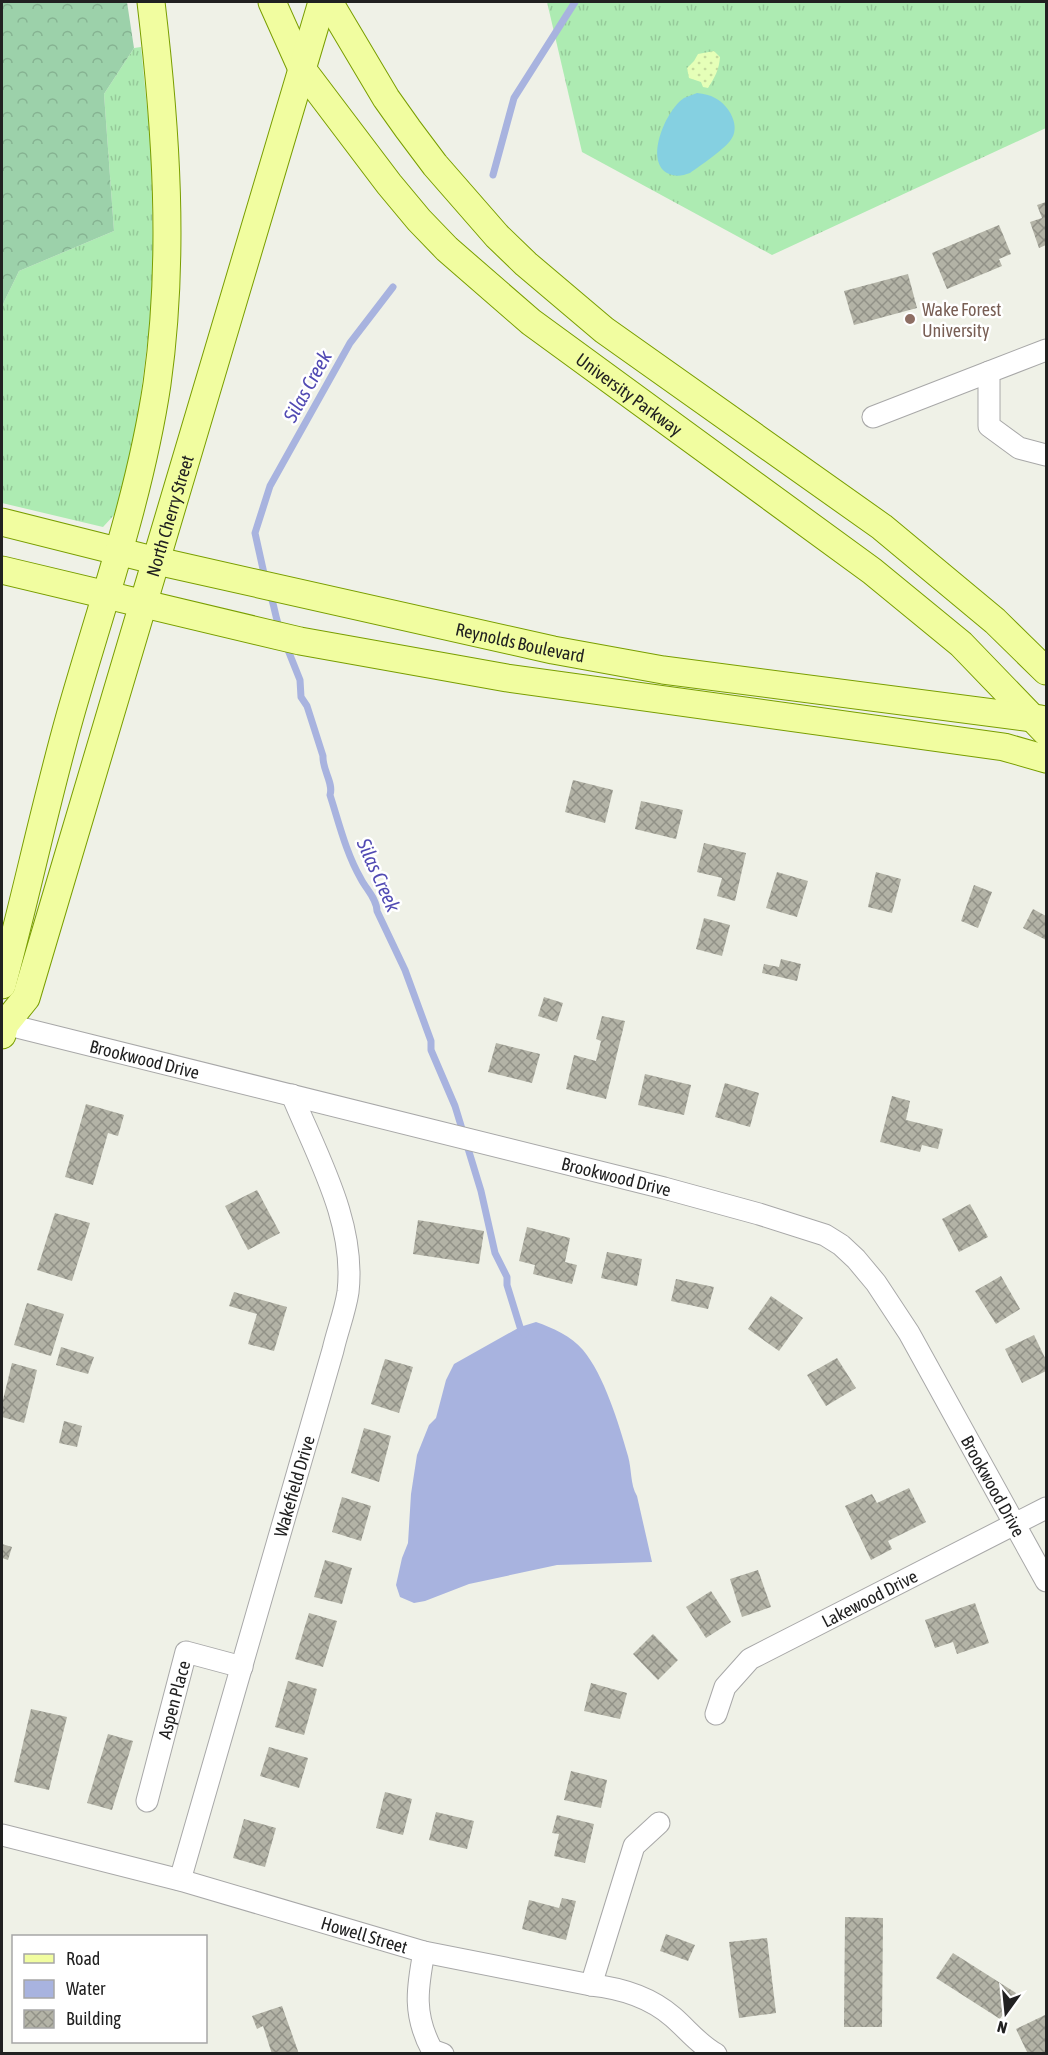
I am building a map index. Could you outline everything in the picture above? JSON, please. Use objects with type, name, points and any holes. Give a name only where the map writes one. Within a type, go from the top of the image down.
[{"type":"main road","points":[[2,985],[69,720],[143,455],[157,384],[166,300],[168,194],[162,91],[151,2]]},
{"type":"main road","name":"University Parkway","points":[[272,2],[302,69],[359,146],[419,220],[476,276],[568,350],[872,571],[961,645],[1043,724]]},
{"type":"main road","name":"North Cherry Street","points":[[3,1020],[26,998],[145,604],[322,2]]},
{"type":"main road","name":"University Parkway","points":[[329,2],[386,98],[435,165],[490,228],[526,264],[613,336],[882,527],[995,621],[1047,671]]},
{"type":"main road","name":"Reynolds Boulevard","points":[[2,522],[157,561],[564,652],[663,670],[1043,724]]},
{"type":"main road","name":"Reynolds Boulevard","points":[[2,570],[300,641],[496,676],[1004,747],[1047,759]]},
{"type":"street","points":[[873,417],[1047,350]]},
{"type":"street","points":[[989,372],[989,426],[1019,448],[1047,454]]},
{"type":"street","name":"Brookwood Drive","points":[[3,1020],[664,1188],[825,1235],[841,1245],[856,1259],[876,1283],[909,1333],[1047,1581]]},
{"type":"street","name":"Wakefield Drive","points":[[180,1880],[348,1292],[347,1252],[342,1223],[333,1195],[292,1095]]},
{"type":"street","name":"Lakewood Drive","points":[[716,1714],[725,1687],[750,1659],[1047,1508]]},
{"type":"street","name":"Aspen Place","points":[[147,1801],[186,1652],[242,1667]]},
{"type":"street","points":[[591,1985],[634,1846],[659,1823]]},
{"type":"street","name":"Howell Street","points":[[2,1835],[180,1880],[424,1952],[611,1987],[657,2006],[673,2017],[694,2039],[716,2054]]},
{"type":"street","points":[[424,1952],[417,1991],[422,2030],[432,2050],[442,2054]]},
{"type":"green space","points":[[2,2],[127,2],[134,48],[104,94],[114,231],[19,271],[2,306]]},
{"type":"green space","points":[[547,2],[1046,2],[1046,128],[772,255],[582,152]]},
{"type":"green space","points":[[141,47],[151,147],[154,292],[139,408],[128,467],[115,514],[103,527],[2,503],[2,306],[19,271],[114,231],[104,94],[134,48]]},
{"type":"sand","points":[[714,51],[720,57],[718,70],[708,88],[703,87],[701,82],[689,78],[687,68],[698,54]]},
{"type":"shaded area","points":[[697,93],[713,97],[725,106],[734,123],[733,135],[722,149],[690,173],[678,176],[667,173],[660,166],[658,157],[660,134],[677,104],[684,98]]},
{"type":"water","points":[[536,1322],[573,1341],[591,1360],[598,1373],[628,1456],[633,1487],[652,1562],[557,1565],[469,1584],[425,1601],[414,1603],[400,1597],[396,1585],[408,1543],[411,1494],[417,1455],[429,1425],[436,1418],[446,1380],[454,1364],[520,1327]]},
{"type":"building","points":[[1046,202],[1046,245],[1039,248],[1030,222],[1042,218],[1037,205]]},
{"type":"building","points":[[999,225],[1011,254],[999,259],[1002,266],[947,289],[932,253]]},
{"type":"building","points":[[908,274],[917,308],[854,325],[844,291]]},
{"type":"building","points":[[573,780],[613,790],[605,823],[565,812]]},
{"type":"building","points":[[641,801],[683,810],[676,839],[635,829]]},
{"type":"building","points":[[704,843],[746,853],[735,901],[717,896],[722,878],[697,872]]},
{"type":"building","points":[[777,872],[808,881],[797,917],[766,908]]},
{"type":"building","points":[[876,872],[901,879],[892,913],[868,907]]},
{"type":"building","points":[[974,885],[992,892],[978,928],[961,921]]},
{"type":"building","points":[[1033,909],[1046,916],[1046,940],[1023,928]]},
{"type":"building","points":[[704,918],[730,925],[722,956],[696,949]]},
{"type":"building","points":[[781,959],[801,964],[797,981],[762,973],[764,964],[779,967]]},
{"type":"building","points":[[544,997],[563,1003],[557,1022],[538,1016]]},
{"type":"building","points":[[602,1016],[625,1021],[606,1099],[566,1089],[574,1055],[596,1061],[601,1041],[596,1039]]},
{"type":"building","points":[[496,1043],[540,1054],[532,1083],[488,1072]]},
{"type":"building","points":[[645,1074],[691,1085],[684,1115],[638,1105]]},
{"type":"building","points":[[725,1083],[759,1093],[750,1127],[715,1117]]},
{"type":"building","points":[[892,1096],[910,1101],[906,1120],[943,1129],[938,1149],[922,1145],[920,1152],[880,1142]]},
{"type":"building","points":[[86,1104],[124,1115],[118,1136],[108,1133],[93,1185],[65,1177]]},
{"type":"building","points":[[257,1190],[280,1233],[248,1250],[225,1206]]},
{"type":"building","points":[[970,1204],[988,1237],[959,1252],[942,1219]]},
{"type":"building","points":[[55,1213],[90,1223],[72,1281],[37,1270]]},
{"type":"building","points":[[418,1220],[484,1231],[479,1264],[413,1254]]},
{"type":"building","points":[[527,1227],[570,1238],[565,1262],[577,1265],[572,1284],[533,1274],[535,1265],[519,1261]]},
{"type":"building","points":[[607,1252],[642,1259],[637,1286],[601,1278]]},
{"type":"building","points":[[1001,1276],[1020,1309],[996,1324],[975,1291]]},
{"type":"building","points":[[676,1279],[714,1287],[708,1309],[671,1301]]},
{"type":"building","points":[[234,1292],[287,1307],[274,1351],[248,1344],[257,1314],[229,1306]]},
{"type":"building","points":[[771,1296],[803,1318],[779,1351],[748,1329]]},
{"type":"building","points":[[27,1303],[64,1314],[51,1356],[14,1345]]},
{"type":"building","points":[[1034,1335],[1046,1360],[1046,1371],[1022,1383],[1005,1349]]},
{"type":"building","points":[[61,1347],[94,1357],[88,1374],[56,1365]]},
{"type":"building","points":[[837,1358],[856,1388],[826,1406],[807,1375]]},
{"type":"building","points":[[385,1359],[413,1367],[399,1413],[371,1404]]},
{"type":"building","points":[[12,1363],[37,1370],[24,1423],[2,1417],[2,1404]]},
{"type":"building","points":[[64,1421],[82,1426],[77,1447],[59,1443]]},
{"type":"building","points":[[364,1428],[391,1436],[379,1482],[351,1473]]},
{"type":"building","points":[[909,1488],[926,1522],[888,1541],[892,1549],[871,1560],[845,1506],[872,1494],[877,1503]]},
{"type":"building","points":[[342,1497],[371,1506],[361,1541],[332,1532]]},
{"type":"building","points":[[2,1544],[12,1547],[8,1560],[2,1558]]},
{"type":"building","points":[[325,1560],[352,1568],[342,1604],[314,1597]]},
{"type":"building","points":[[758,1570],[771,1607],[742,1617],[730,1579]]},
{"type":"building","points":[[711,1591],[731,1622],[706,1638],[686,1607]]},
{"type":"building","points":[[975,1603],[989,1643],[957,1654],[953,1642],[935,1648],[925,1620]]},
{"type":"building","points":[[309,1613],[337,1621],[323,1667],[295,1659]]},
{"type":"building","points":[[653,1634],[678,1660],[658,1680],[633,1654]]},
{"type":"building","points":[[288,1681],[317,1689],[304,1735],[275,1727]]},
{"type":"building","points":[[591,1683],[627,1693],[620,1719],[584,1711]]},
{"type":"building","points":[[31,1709],[67,1717],[49,1790],[14,1782]]},
{"type":"building","points":[[108,1734],[133,1741],[112,1810],[87,1803]]},
{"type":"building","points":[[269,1747],[308,1758],[299,1788],[260,1776]]},
{"type":"building","points":[[571,1771],[607,1780],[601,1808],[564,1800]]},
{"type":"building","points":[[385,1792],[412,1799],[403,1835],[376,1828]]},
{"type":"building","points":[[436,1812],[474,1821],[467,1849],[429,1840]]},
{"type":"building","points":[[557,1815],[594,1824],[585,1863],[554,1856],[559,1834],[552,1833]]},
{"type":"building","points":[[244,1819],[276,1828],[265,1867],[233,1858]]},
{"type":"building","points":[[562,1898],[576,1901],[566,1940],[522,1929],[529,1900],[559,1908]]},
{"type":"building","points":[[845,1917],[883,1918],[882,2027],[844,2027]]},
{"type":"building","points":[[666,1934],[695,1945],[688,1961],[660,1951]]},
{"type":"building","points":[[767,1938],[776,2013],[739,2018],[729,1942]]},
{"type":"building","points":[[953,1953],[1016,1993],[1000,2019],[936,1978]]},
{"type":"building","points":[[282,2006],[299,2054],[272,2054],[263,2026],[257,2029],[252,2016]]},
{"type":"building","points":[[1045,2015],[1046,2054],[1028,2054],[1016,2029]]},
{"type":"waterway","name":"Silas Creek","points":[[493,175],[514,98],[575,2]]},
{"type":"waterway","name":"Silas Creek","points":[[265,578],[255,533],[270,486],[350,343],[393,287]]},
{"type":"waterway","name":"Silas Creek","points":[[270,594],[280,629]]},
{"type":"waterway","name":"Silas Creek","points":[[286,645],[300,680],[301,697],[307,706],[323,756],[331,790],[330,795],[343,838],[405,970],[431,1041],[431,1050],[455,1106],[481,1191],[495,1253],[507,1277],[507,1285],[520,1327],[525,1334]]},
{"type":"place","name":"Wake Forest University","points":[[910,319]]}]
